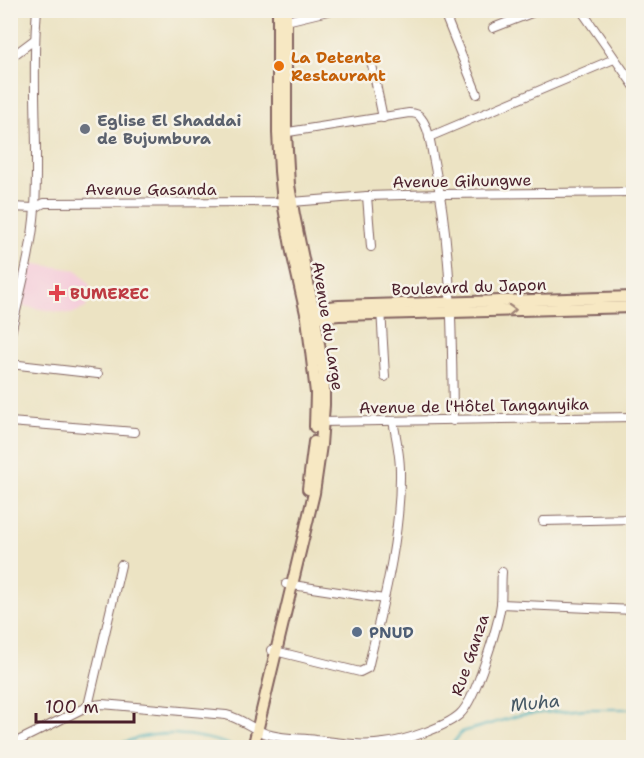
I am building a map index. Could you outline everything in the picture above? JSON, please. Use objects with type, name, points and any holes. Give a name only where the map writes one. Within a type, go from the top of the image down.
[{"type":"main road","name":"Avenue du Large","points":[[250,746],[317,476],[319,422],[310,313],[287,202],[282,133],[284,18],[278,10]]},
{"type":"main road","name":"Boulevard du Japon","points":[[567,304],[633,297]]},
{"type":"main road","name":"Boulevard du Japon","points":[[310,313],[567,304],[633,307]]},
{"type":"street","points":[[10,338],[31,241],[35,208],[34,40],[37,10]]},
{"type":"street","points":[[284,18],[332,10]]},
{"type":"street","points":[[443,10],[477,94]]},
{"type":"street","points":[[493,28],[539,10]]},
{"type":"street","points":[[581,10],[633,86]]},
{"type":"street","points":[[10,58],[34,40]]},
{"type":"street","points":[[429,137],[614,59]]},
{"type":"street","points":[[372,60],[383,118]]},
{"type":"street","points":[[282,133],[409,113],[422,118],[429,137],[441,194],[448,246],[452,307],[453,421]]},
{"type":"street","name":"Avenue Gihungwe","points":[[287,202],[367,196],[633,192]]},
{"type":"street","points":[[367,196],[371,247]]},
{"type":"street","name":"Avenue Gasanda","points":[[10,207],[35,208],[44,203],[287,202]]},
{"type":"street","points":[[381,309],[385,377]]},
{"type":"street","points":[[10,364],[98,374]]},
{"type":"street","name":"Avenue de l'Hôtel Tanganyika","points":[[319,422],[633,417]]},
{"type":"street","points":[[274,650],[360,672],[368,668],[384,599],[397,514],[400,481],[393,421]]},
{"type":"street","points":[[10,422],[135,432]]},
{"type":"street","points":[[543,521],[633,519]]},
{"type":"street","points":[[10,745],[88,706],[121,565]]},
{"type":"street","name":"Rue Ganza","points":[[88,706],[116,704],[226,715],[236,717],[273,736],[368,744],[394,741],[446,723],[459,715],[469,704],[501,604],[501,572]]},
{"type":"street","points":[[290,585],[384,599]]},
{"type":"street","points":[[501,604],[633,610]]},
{"type":"shaded area","name":"BUMEREC","points":[[30,263],[77,270],[90,285],[86,308],[71,314],[22,306]]},
{"type":"waterway","name":"Muha","points":[[449,748],[462,732],[521,715],[585,709],[634,709]]},
{"type":"waterway","name":"Muha","points":[[111,748],[143,737],[175,734],[207,738],[239,748]]},
{"type":"place","name":"La Detente Restaurant","points":[[279,66]]},
{"type":"place","name":"Eglise El Shaddai de Bujumbura","points":[[85,129]]},
{"type":"place","name":"BUMEREC","points":[[57,293]]},
{"type":"place","name":"PNUD","points":[[357,632]]}]
